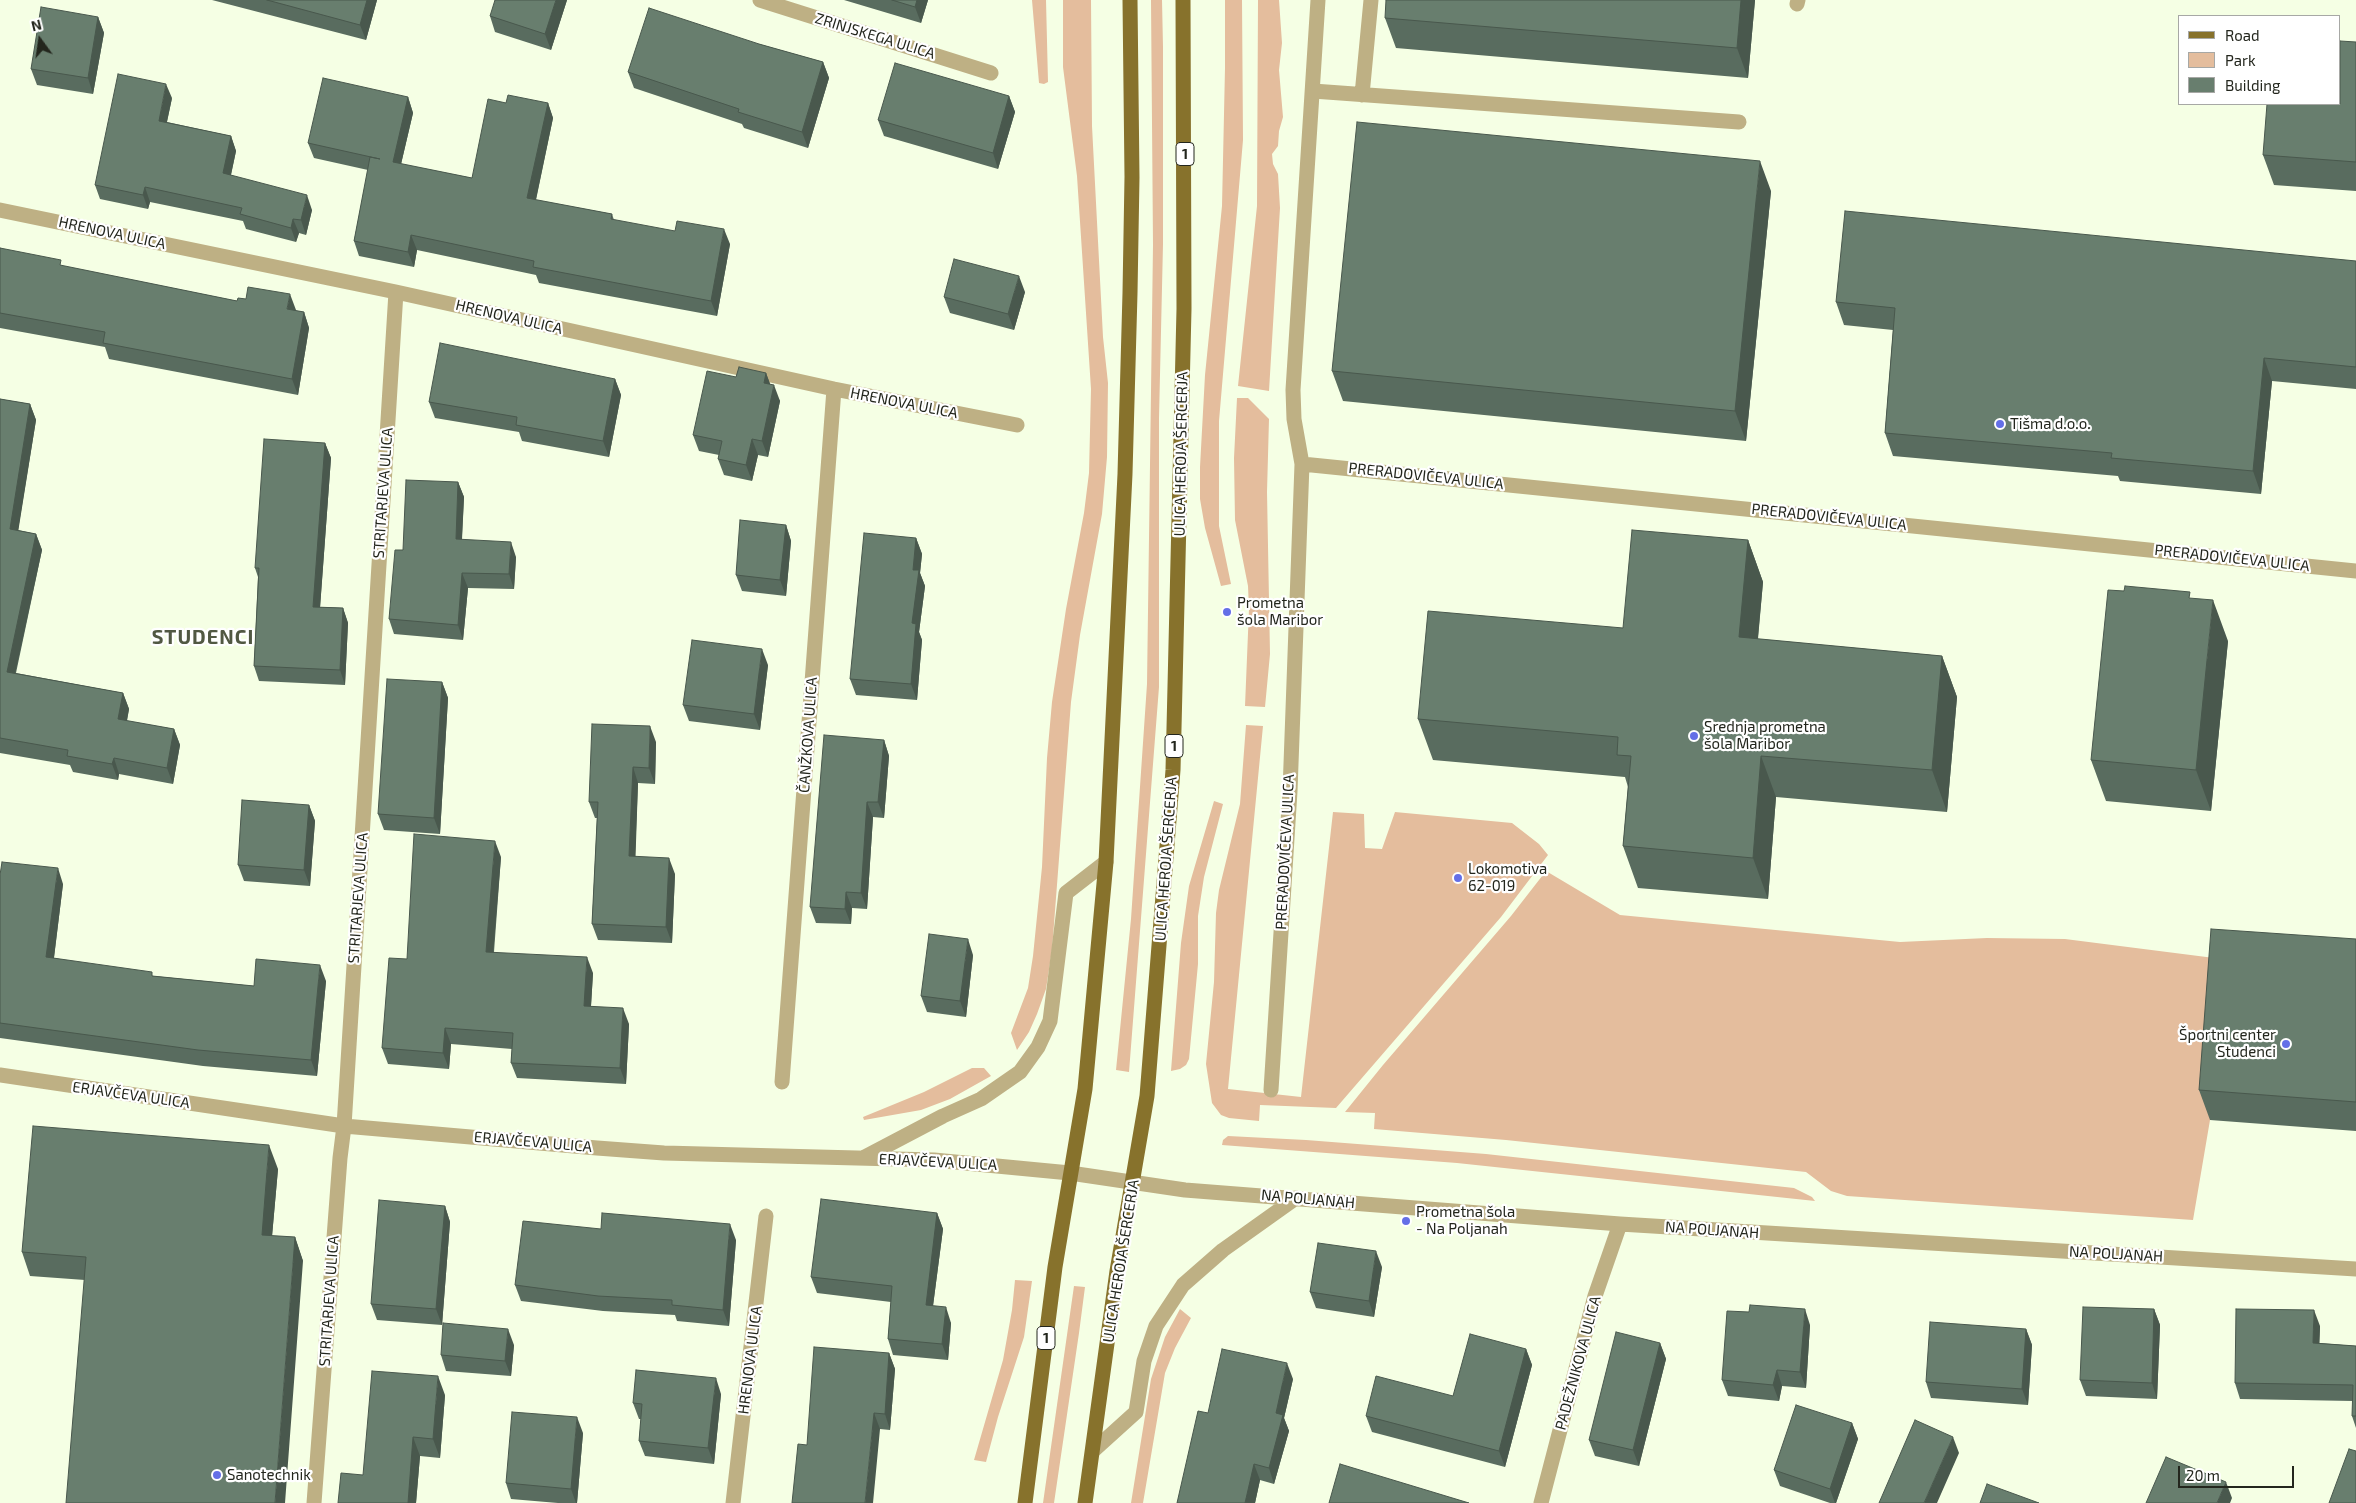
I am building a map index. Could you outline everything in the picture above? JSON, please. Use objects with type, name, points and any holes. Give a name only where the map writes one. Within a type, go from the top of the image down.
[{"type":"main road","name":"1","points":[[1025,1503],[1055,1267],[1086,1089],[1106,862],[1125,474],[1129,331],[1132,177],[1130,0]]},
{"type":"main road","name":"ULICA HEROJA ŠERCERJA","points":[[1085,1503],[1094,1450],[1117,1272],[1147,1096],[1173,770],[1184,309],[1183,0]]},
{"type":"street","name":"ZRINJSKEGA ULICA","points":[[760,0],[991,73]]},
{"type":"street","name":"PRERADOVIČEVA ULICA","points":[[1271,1090],[1290,790],[1302,464],[1294,419],[1293,390],[1318,0]]},
{"type":"street","points":[[1362,96],[1371,0]]},
{"type":"street","points":[[1313,92],[1739,122]]},
{"type":"street","name":"HRENOVA ULICA","points":[[0,210],[396,292],[834,389],[1017,425]]},
{"type":"street","name":"STRITARJEVA ULICA","points":[[314,1503],[344,1126],[396,292]]},
{"type":"street","name":"ČANŽKOVA ULICA","points":[[782,1082],[834,389]]},
{"type":"street","name":"PRERADOVIČEVA ULICA","points":[[1302,464],[2356,571]]},
{"type":"street","points":[[863,1158],[943,1116],[981,1099],[1020,1072],[1038,1047],[1050,1021],[1063,935],[1066,894],[1106,862]]},
{"type":"street","name":"ERJAVČEVA ULICA","points":[[0,1075],[344,1126],[664,1153],[934,1160],[1070,1173]]},
{"type":"street","name":"NA POLJANAH","points":[[1070,1173],[1185,1190],[1620,1224],[2356,1268]]},
{"type":"street","points":[[1094,1450],[1136,1412],[1144,1361],[1156,1326],[1183,1285],[1224,1250],[1296,1198]]},
{"type":"street","name":"HRENOVA ULICA","points":[[733,1503],[766,1216]]},
{"type":"street","name":"PADEŽNIKOVA ULICA","points":[[1541,1503],[1595,1296],[1620,1224]]},
{"type":"green space","points":[[1032,0],[1046,0],[1048,82],[1044,84],[1039,83]]},
{"type":"green space","points":[[1063,0],[1091,0],[1092,126],[1103,337],[1108,383],[1107,457],[1102,514],[1080,635],[1071,702],[1052,950],[1046,989],[1029,1032],[1017,1050],[1011,1033],[1028,988],[1033,956],[1042,867],[1047,758],[1052,702],[1089,473],[1091,389],[1077,176],[1063,67]]},
{"type":"green space","points":[[1151,0],[1162,0],[1163,47],[1163,244],[1159,418],[1159,687],[1129,1072],[1116,1070],[1131,919],[1147,684],[1153,245]]},
{"type":"green space","points":[[1225,0],[1242,0],[1243,140],[1219,421],[1219,526],[1231,584],[1221,586],[1205,528],[1200,499],[1200,467],[1205,375],[1222,206]]},
{"type":"green space","points":[[1258,0],[1279,0],[1282,43],[1279,70],[1283,117],[1279,131],[1278,146],[1272,154],[1273,164],[1278,174],[1280,208],[1269,391],[1238,386],[1257,206]]},
{"type":"green space","points":[[1237,398],[1248,398],[1269,419],[1267,492],[1270,654],[1265,707],[1245,706],[1249,609],[1248,586],[1235,520],[1234,458]]},
{"type":"green space","points":[[1246,725],[1263,726],[1228,1089],[1301,1097],[1333,812],[1364,814],[1365,848],[1382,849],[1395,812],[1512,823],[1539,844],[1548,855],[1501,917],[1336,1108],[1260,1105],[1259,1121],[1229,1118],[1221,1115],[1212,1103],[1206,1064],[1214,982],[1216,913],[1219,890],[1240,804]]},
{"type":"green space","points":[[1214,801],[1223,804],[1204,877],[1198,916],[1198,964],[1189,1059],[1186,1065],[1180,1069],[1171,1071],[1181,943],[1189,886]]},
{"type":"green space","points":[[1546,871],[1620,915],[1900,942],[1987,938],[2065,939],[2222,959],[2210,1120],[2193,1220],[1847,1196],[1831,1191],[1806,1172],[1506,1140],[1374,1129],[1375,1113],[1345,1112],[1511,916]]},
{"type":"green space","points":[[972,1068],[984,1068],[991,1076],[950,1099],[921,1110],[864,1120],[863,1117],[924,1092]]},
{"type":"green space","points":[[1228,1136],[1486,1154],[1794,1188],[1812,1197],[1815,1201],[1457,1163],[1222,1145],[1223,1140]]},
{"type":"green space","points":[[1015,1280],[1032,1281],[1024,1337],[998,1417],[986,1462],[974,1460],[1003,1360]]},
{"type":"green space","points":[[1074,1286],[1085,1287],[1079,1333],[1054,1503],[1043,1503]]},
{"type":"green space","points":[[1180,1309],[1191,1318],[1175,1348],[1165,1373],[1143,1503],[1131,1503],[1151,1379],[1165,1337]]},
{"type":"building","points":[[267,0],[367,0],[360,25]]},
{"type":"building","points":[[495,0],[556,0],[545,34],[490,16]]},
{"type":"building","points":[[892,0],[917,0],[915,7]]},
{"type":"building","points":[[1386,0],[1741,0],[1737,48],[1385,18]]},
{"type":"building","points":[[41,7],[98,17],[88,78],[31,69]]},
{"type":"building","points":[[649,8],[759,44],[823,62],[802,132],[738,112],[739,109],[628,72]]},
{"type":"building","points":[[2341,41],[2356,42],[2356,162],[2263,155],[2267,105],[2341,105]]},
{"type":"building","points":[[895,63],[1009,96],[993,153],[878,120]]},
{"type":"building","points":[[118,74],[166,84],[159,121],[231,136],[223,173],[307,195],[301,220],[293,219],[291,228],[240,214],[242,208],[145,187],[143,195],[95,185]]},
{"type":"building","points":[[323,78],[408,97],[393,162],[472,178],[488,99],[506,103],[508,95],[548,103],[527,198],[612,214],[611,219],[675,231],[677,221],[724,229],[711,301],[533,267],[534,261],[411,235],[408,252],[354,241],[370,157],[380,159],[308,143]]},
{"type":"building","points":[[1357,122],[1760,161],[1735,411],[1332,371]]},
{"type":"building","points":[[1845,211],[2356,261],[2356,367],[2264,358],[2253,471],[2111,458],[2112,453],[1885,433],[1895,308],[1836,302]]},
{"type":"building","points":[[0,248],[61,260],[60,265],[237,301],[238,298],[246,299],[248,287],[290,294],[287,309],[304,312],[292,379],[103,343],[105,332],[0,313]]},
{"type":"building","points":[[954,259],[1019,276],[1008,314],[944,297]]},
{"type":"building","points":[[440,343],[615,379],[603,441],[516,425],[517,417],[429,402]]},
{"type":"building","points":[[739,367],[766,373],[764,383],[774,385],[762,441],[752,439],[746,465],[718,459],[722,441],[693,435],[707,371],[736,377]]},
{"type":"building","points":[[0,399],[30,404],[10,529],[36,534],[7,672],[123,693],[118,719],[174,729],[167,768],[114,758],[112,764],[67,756],[68,750],[0,738]]},
{"type":"building","points":[[264,439],[325,443],[313,607],[343,608],[340,670],[254,666],[259,568],[255,568]]},
{"type":"building","points":[[406,480],[458,482],[456,539],[511,542],[509,574],[462,573],[458,625],[389,619],[395,550],[403,550]]},
{"type":"building","points":[[740,520],[786,525],[780,580],[736,575]]},
{"type":"building","name":"Srednja prometna šola Maribor","points":[[1632,530],[1748,540],[1739,637],[1942,656],[1932,770],[1761,756],[1753,858],[1623,846],[1631,756],[1617,755],[1618,737],[1418,719],[1428,611],[1623,628]]},
{"type":"building","points":[[864,533],[916,538],[913,570],[919,570],[912,623],[916,624],[911,684],[850,679]]},
{"type":"building","points":[[2125,586],[2190,592],[2189,598],[2213,600],[2196,770],[2091,760],[2108,590],[2124,591]]},
{"type":"building","points":[[692,640],[762,649],[754,714],[683,705]]},
{"type":"building","points":[[387,679],[442,682],[434,818],[378,814]]},
{"type":"building","points":[[592,724],[650,726],[649,768],[633,767],[629,856],[669,858],[666,927],[592,924],[598,802],[589,802]]},
{"type":"building","points":[[824,735],[884,740],[878,802],[867,802],[861,893],[846,892],[845,909],[810,907]]},
{"type":"building","points":[[242,800],[309,805],[304,870],[238,865]]},
{"type":"building","points":[[414,834],[495,841],[486,952],[587,957],[584,1006],[623,1008],[620,1068],[511,1063],[513,1033],[445,1028],[443,1053],[382,1048],[389,958],[407,959]]},
{"type":"building","points":[[2,862],[58,868],[46,957],[152,972],[152,976],[254,986],[256,959],[320,965],[311,1060],[198,1050],[0,1023],[0,875]]},
{"type":"building","name":"Športni center Studenci","points":[[2211,929],[2356,939],[2356,1102],[2199,1090]]},
{"type":"building","points":[[929,934],[968,939],[960,1001],[921,996]]},
{"type":"building","points":[[33,1126],[269,1145],[262,1235],[295,1237],[275,1503],[66,1503],[86,1257],[22,1252]]},
{"type":"building","points":[[821,1199],[937,1213],[926,1305],[946,1307],[942,1344],[888,1339],[892,1286],[811,1277]]},
{"type":"building","points":[[379,1200],[445,1206],[436,1309],[371,1304]]},
{"type":"building","points":[[602,1213],[730,1224],[723,1310],[672,1305],[672,1300],[598,1296],[515,1285],[523,1221],[601,1229]]},
{"type":"building","points":[[1318,1243],[1376,1251],[1369,1301],[1310,1292]]},
{"type":"building","points":[[1750,1305],[1805,1309],[1800,1372],[1777,1370],[1773,1385],[1722,1380],[1727,1311],[1749,1312]]},
{"type":"building","points":[[2083,1307],[2154,1309],[2152,1383],[2080,1380]]},
{"type":"building","points":[[2236,1309],[2314,1310],[2313,1343],[2356,1346],[2356,1416],[2352,1416],[2353,1385],[2235,1383]]},
{"type":"building","points":[[1930,1322],[2026,1329],[2022,1389],[1926,1382]]},
{"type":"building","points":[[443,1323],[508,1329],[505,1361],[441,1355]]},
{"type":"building","points":[[1616,1332],[1660,1343],[1633,1450],[1589,1440]]},
{"type":"building","points":[[1470,1334],[1526,1349],[1499,1451],[1366,1416],[1376,1376],[1453,1396]]},
{"type":"building","points":[[814,1347],[889,1353],[885,1414],[874,1413],[865,1503],[792,1503],[798,1444],[807,1445]]},
{"type":"building","points":[[1222,1349],[1287,1363],[1276,1413],[1283,1415],[1269,1468],[1254,1464],[1245,1503],[1177,1503],[1198,1411],[1208,1413]]},
{"type":"building","points":[[636,1370],[716,1378],[708,1448],[639,1441],[642,1404],[633,1403]]},
{"type":"building","points":[[372,1371],[438,1376],[433,1439],[413,1437],[408,1503],[338,1503],[341,1473],[363,1475]]},
{"type":"building","points":[[1796,1405],[1852,1423],[1830,1489],[1774,1470]]},
{"type":"building","points":[[512,1412],[577,1417],[571,1489],[506,1483]]},
{"type":"building","points":[[1915,1420],[1953,1437],[1924,1503],[1879,1503]]},
{"type":"building","points":[[2349,1449],[2356,1451],[2356,1503],[2329,1503]]},
{"type":"building","points":[[2166,1457],[2226,1482],[2217,1503],[2146,1503]]},
{"type":"building","points":[[1340,1464],[1469,1503],[1329,1503]]},
{"type":"building","points":[[1987,1484],[2039,1503],[1980,1503]]},
{"type":"place","name":"Tišma d.o.o.","points":[[2000,424]]},
{"type":"place","name":"Prometna šola Maribor","points":[[1227,612]]},
{"type":"place","name":"Srednja prometna šola Maribor","points":[[1694,736]]},
{"type":"place","name":"Lokomotiva 62-019","points":[[1458,878]]},
{"type":"place","name":"Športni center Studenci","points":[[2286,1044]]},
{"type":"place","name":"Prometna šola - Na Poljanah","points":[[1406,1221]]},
{"type":"place","name":"Sanotechnik","points":[[217,1475]]},
{"type":"district","name":"STUDENCI","points":[[203,637]]}]
